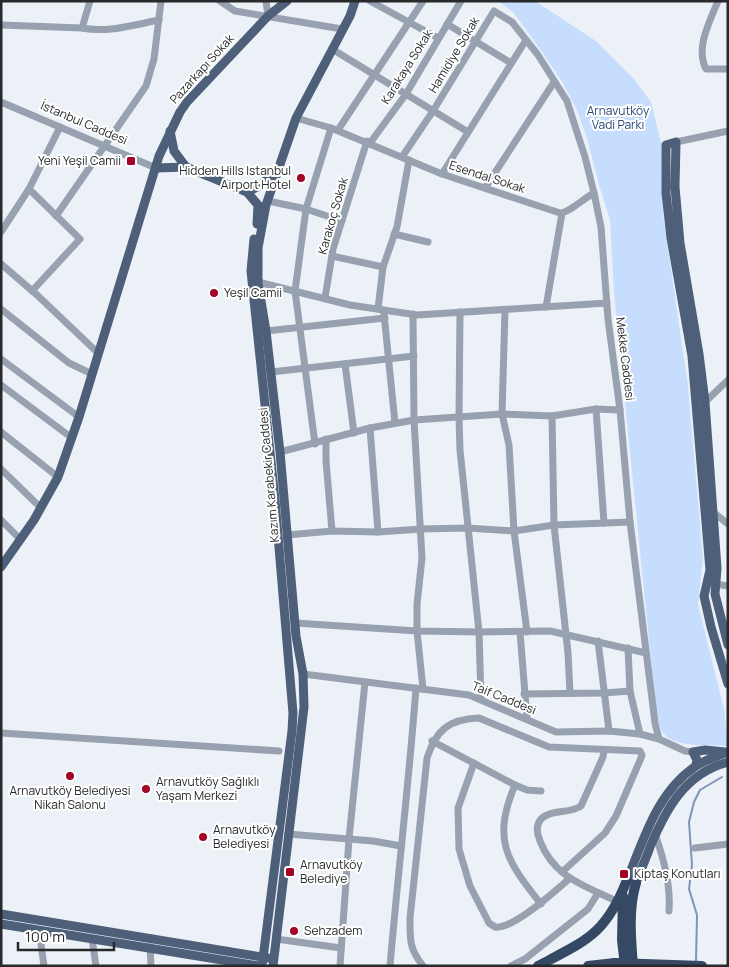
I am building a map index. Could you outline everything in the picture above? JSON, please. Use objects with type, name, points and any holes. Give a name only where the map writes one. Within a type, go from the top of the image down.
[{"type":"highway","points":[[538,966],[585,940],[597,931],[609,918],[632,882]]},
{"type":"highway","points":[[632,882],[631,946],[633,966]]},
{"type":"highway","points":[[620,898],[622,940],[620,964]]},
{"type":"highway","points":[[588,966],[620,964],[702,966]]},
{"type":"main road","name":"Pazarkapı Sokak","points":[[1,567],[21,540],[58,477],[79,417],[159,156],[170,131],[187,102],[268,16],[287,1]]},
{"type":"main road","name":"Kazım Karabekir Caddesi","points":[[261,963],[292,754],[304,708],[303,674],[295,623],[280,452],[266,331],[258,282],[258,248],[261,227],[278,166],[296,118],[356,1]]},
{"type":"main road","points":[[170,131],[174,150],[186,167]]},
{"type":"main road","points":[[728,645],[711,584],[701,402],[699,354],[680,243],[675,187],[676,142],[666,145],[666,193],[671,238],[701,402],[717,568],[711,584],[704,596],[728,684]]},
{"type":"main road","points":[[156,168],[186,167],[247,192],[258,188],[272,176],[278,166]]},
{"type":"main road","name":"Kazım Karabekir Caddesi","points":[[247,192],[258,205],[251,271],[275,500],[292,696],[292,754],[288,834],[273,962]]},
{"type":"main road","points":[[696,765],[697,760],[693,752],[705,750],[728,752]]},
{"type":"main road","points":[[279,751],[292,754]]},
{"type":"main road","points":[[632,882],[652,819],[667,792],[696,765],[728,752]]},
{"type":"main road","points":[[632,882],[655,834],[674,799],[683,787],[701,772],[728,762]]},
{"type":"main road","points":[[1,914],[77,931],[261,963]]},
{"type":"main road","points":[[1,924],[39,930],[77,931],[92,939],[150,948],[215,962],[273,962]]},
{"type":"street","points":[[82,28],[90,1]]},
{"type":"street","points":[[56,216],[146,86],[154,59],[161,1]]},
{"type":"street","points":[[220,1],[235,11],[342,29]]},
{"type":"street","points":[[266,1],[268,16]]},
{"type":"street","points":[[370,1],[383,4],[409,22],[438,38]]},
{"type":"street","points":[[314,444],[295,291],[306,209],[334,129],[423,1]]},
{"type":"street","name":"Karakaya Sokak","points":[[369,142],[406,94],[460,1]]},
{"type":"street","points":[[718,1],[703,41],[701,60],[706,69],[728,69]]},
{"type":"street","name":"Mekke Caddesi","points":[[494,12],[512,22],[538,54],[567,100],[594,193],[601,227],[630,522],[654,723],[659,740]]},
{"type":"street","name":"Hamidiye Sokak","points":[[405,158],[494,12]]},
{"type":"street","points":[[1,25],[93,30],[159,20]]},
{"type":"street","points":[[447,24],[512,63]]},
{"type":"street","points":[[442,174],[526,40]]},
{"type":"street","points":[[332,49],[468,132]]},
{"type":"street","points":[[485,188],[554,82]]},
{"type":"street","name":"İstanbul Caddesi","points":[[1,102],[156,168]]},
{"type":"street","name":"Esendal Sokak","points":[[296,118],[369,142],[442,174],[562,213]]},
{"type":"street","points":[[1,232],[28,189],[60,127]]},
{"type":"street","points":[[676,142],[728,131]]},
{"type":"street","name":"Karakoç Sokak","points":[[325,298],[332,256],[342,220],[369,142]]},
{"type":"street","points":[[395,423],[382,312],[383,267],[394,234],[405,158]]},
{"type":"street","points":[[28,189],[80,239],[32,291]]},
{"type":"street","points":[[546,307],[562,213],[566,213],[584,198],[594,193]]},
{"type":"street","points":[[268,201],[306,209],[342,220]]},
{"type":"street","points":[[394,234],[428,242]]},
{"type":"street","points":[[332,256],[383,267]]},
{"type":"street","points":[[1,264],[98,353]]},
{"type":"street","points":[[258,282],[382,312],[413,314],[607,303]]},
{"type":"street","points":[[1,309],[69,364],[92,374]]},
{"type":"street","points":[[506,310],[502,414],[509,445],[514,531],[524,632],[524,694],[527,719]]},
{"type":"street","points":[[266,331],[300,327],[382,312]]},
{"type":"street","points":[[460,312],[460,450],[479,632],[481,700]]},
{"type":"street","points":[[390,966],[401,846],[419,689],[417,604],[422,558],[414,420],[413,314]]},
{"type":"street","points":[[271,372],[414,356]]},
{"type":"street","points":[[1,359],[79,417]]},
{"type":"street","points":[[345,364],[354,433]]},
{"type":"street","points":[[701,402],[728,380]]},
{"type":"street","points":[[1,385],[72,438]]},
{"type":"street","points":[[596,409],[604,523]]},
{"type":"street","points":[[280,452],[370,428],[414,420],[502,414],[552,416],[596,409],[620,410]]},
{"type":"street","points":[[552,416],[554,525],[564,634],[568,653],[570,694]]},
{"type":"street","points":[[370,428],[378,532]]},
{"type":"street","points":[[1,432],[58,477]]},
{"type":"street","points":[[326,439],[332,531]]},
{"type":"street","points":[[1,469],[41,508]]},
{"type":"street","points":[[713,512],[728,524]]},
{"type":"street","points":[[1,520],[21,540]]},
{"type":"street","points":[[287,535],[332,531],[378,532],[468,528],[514,531],[554,525],[630,522]]},
{"type":"street","points":[[711,584],[728,586]]},
{"type":"street","points":[[295,623],[417,631],[550,631],[646,653]]},
{"type":"street","points":[[598,641],[609,731]]},
{"type":"street","points":[[628,648],[630,691],[640,734]]},
{"type":"street","name":"Taif Caddesi","points":[[303,674],[469,694],[556,732],[609,731],[640,734],[685,751],[693,752]]},
{"type":"street","points":[[340,966],[349,839],[365,682]]},
{"type":"street","points":[[524,694],[630,691]]},
{"type":"street","points":[[423,966],[416,958],[410,943],[410,918],[427,758],[432,741],[443,729],[455,722],[468,718],[479,718],[549,747],[640,751],[642,756],[616,816],[605,833],[562,872]]},
{"type":"street","points":[[1,733],[279,751]]},
{"type":"street","points":[[432,741],[515,785],[527,790],[541,791]]},
{"type":"street","points":[[604,750],[603,758],[582,806],[574,810],[548,815],[540,821],[537,834],[542,846],[556,866],[569,879],[598,893],[620,898]]},
{"type":"street","points":[[474,763],[458,808],[459,849],[470,886],[489,923],[495,927],[505,926],[542,904],[569,879]]},
{"type":"street","points":[[515,785],[506,806],[504,835],[506,851],[520,878],[542,904]]},
{"type":"street","points":[[288,834],[373,841],[401,846]]},
{"type":"street","points":[[655,834],[664,858],[670,896],[669,911]]},
{"type":"street","points":[[695,848],[728,844]]},
{"type":"street","points":[[511,966],[525,959],[588,909],[598,893]]},
{"type":"street","points":[[39,930],[44,966]]},
{"type":"street","points":[[92,939],[96,966]]},
{"type":"street","points":[[276,939],[341,948]]},
{"type":"street","points":[[150,948],[151,966]]},
{"type":"green space","name":"Arnavutköy Vadi Parkı","points":[[498,1],[535,1],[596,41],[634,79],[651,102],[661,143],[663,214],[688,386],[703,559],[698,604],[724,709],[728,746],[693,745],[675,741],[663,733],[660,725],[656,710],[614,293],[610,220],[587,138],[577,110],[561,80],[540,49],[513,12]]},
{"type":"waterway","points":[[696,961],[697,915],[689,889],[692,865],[689,822],[694,802],[700,790],[722,777]]},
{"type":"place","name":"Yeni Yeşil Camii","points":[[131,161]]},
{"type":"place","name":"Hidden Hills Istanbul Airport Hotel","points":[[301,178]]},
{"type":"place","name":"Yeşil Camii","points":[[214,293]]},
{"type":"place","name":"Arnavutköy Belediyesi Nikah Salonu","points":[[70,776]]},
{"type":"place","name":"Arnavutköy Sağlıklı Yaşam Merkezi","points":[[146,789]]},
{"type":"place","name":"Arnavutköy Belediyesi","points":[[203,837]]},
{"type":"place","name":"Arnavutköy Belediye","points":[[290,872]]},
{"type":"place","name":"Kiptaş Konutları","points":[[624,874]]},
{"type":"place","name":"Sehzadem","points":[[294,931]]}]
